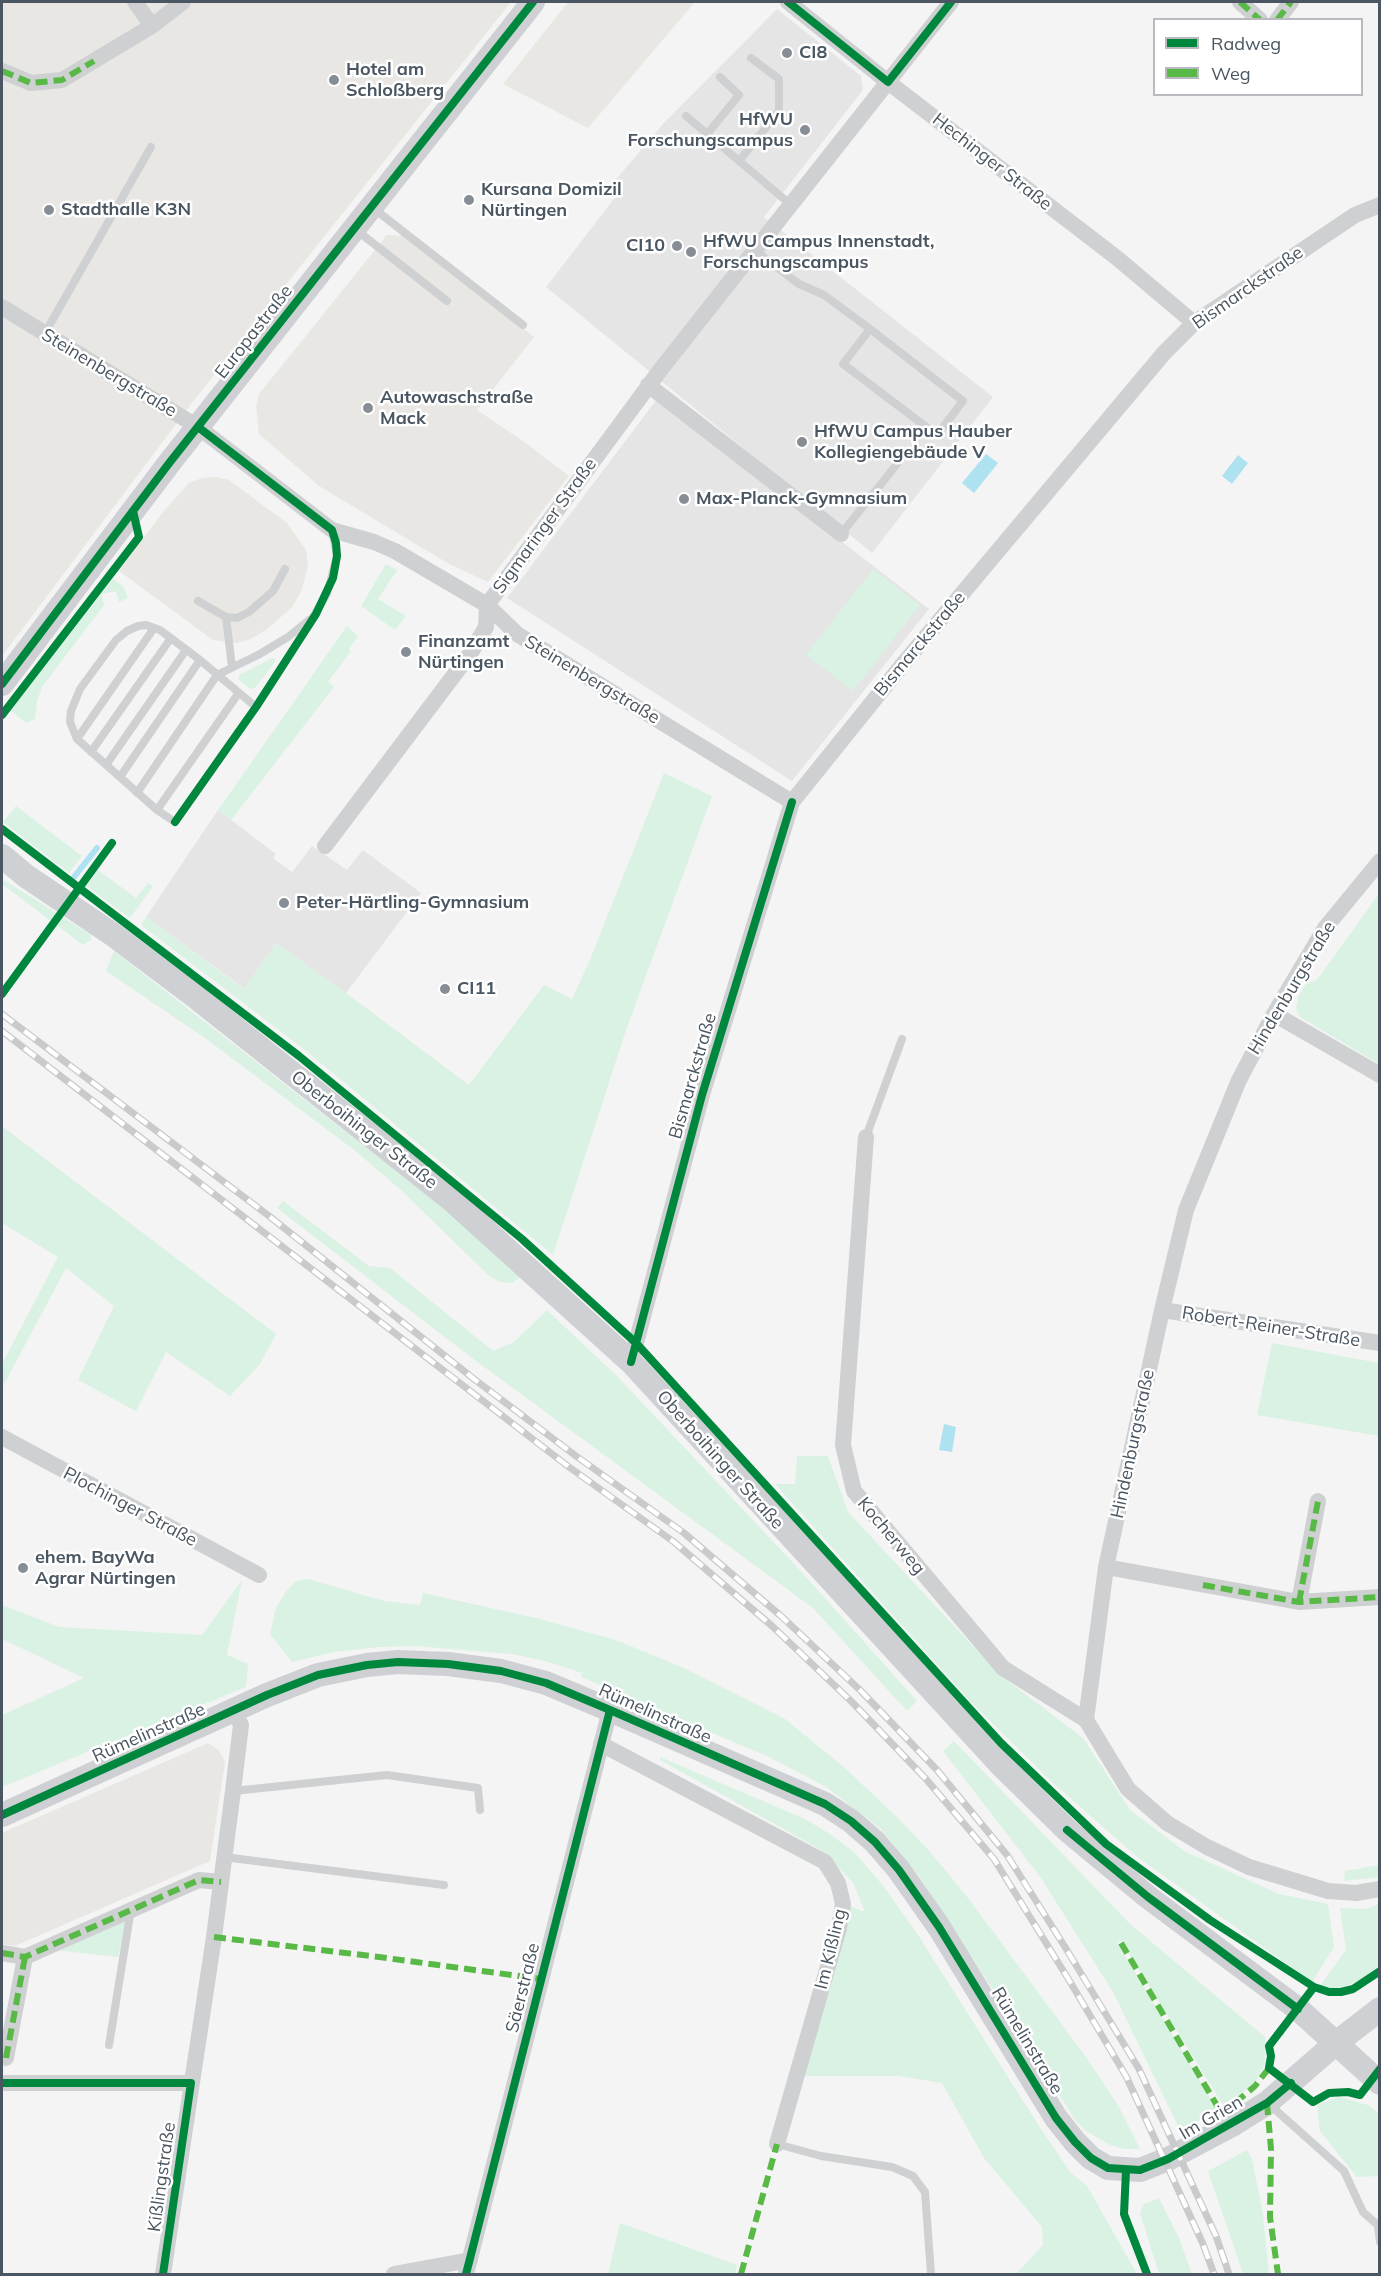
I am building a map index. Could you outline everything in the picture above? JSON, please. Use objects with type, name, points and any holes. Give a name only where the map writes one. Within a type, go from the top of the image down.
[{"type":"street","points":[[135,2],[152,26]]},
{"type":"street","points":[[3,71],[31,83],[62,80],[152,26],[183,2]]},
{"type":"street","name":"Europastraße","points":[[2,684],[198,427],[533,2]]},
{"type":"street","name":"Hechinger Straße","points":[[788,2],[1117,258],[1194,323]]},
{"type":"street","name":"Sigmaringer Straße","points":[[325,846],[365,790],[470,654],[486,627],[487,605],[648,385],[753,249],[951,2]]},
{"type":"street","points":[[1240,2],[1258,18]]},
{"type":"street","points":[[1279,18],[1291,2]]},
{"type":"street","name":"Bismarckstraße","points":[[631,1362],[702,1095],[792,802],[903,664],[1164,352],[1194,323],[1355,215],[1380,205]]},
{"type":"street","name":"Steinenbergstraße","points":[[2,307],[198,427],[332,530],[395,551],[487,605],[517,634],[792,802]]},
{"type":"street","points":[[648,385],[841,534]]},
{"type":"street","name":"Oberboihinger Straße","points":[[2,856],[26,876],[112,934],[197,998],[443,1192],[631,1362],[1000,1764],[1067,1830],[1148,1897],[1298,2009],[1380,2083]]},
{"type":"street","name":"Hindenburgstraße","points":[[1086,1720],[1106,1567],[1186,1210],[1239,1080],[1274,1014],[1325,928],[1380,861]]},
{"type":"street","name":"Oberboihinger Straße","points":[[2,864],[26,876]]},
{"type":"street","points":[[1274,1014],[1380,1076]]},
{"type":"street","name":"Kocherweg","points":[[866,1137],[843,1446],[854,1491],[1003,1668],[1086,1720]]},
{"type":"street","name":"Robert-Reiner-Straße","points":[[1162,1310],[1380,1343]]},
{"type":"street","name":"Plochinger Straße","points":[[2,1437],[259,1575]]},
{"type":"street","points":[[1299,1602],[1318,1501]]},
{"type":"street","points":[[1106,1567],[1299,1602],[1380,1597]]},
{"type":"street","name":"Rümelinstraße","points":[[2,1815],[318,1675],[367,1665],[398,1662],[448,1664],[501,1671],[546,1683],[825,1804],[851,1821],[875,1842],[899,1870],[939,1927],[1056,2118],[1075,2142],[1091,2158],[1108,2168],[1140,2170]]},
{"type":"street","name":"Säerstraße","points":[[468,2267],[610,1710]]},
{"type":"street","name":"Kißlingstraße","points":[[163,2274],[233,1791],[241,1725],[234,1711]]},
{"type":"street","points":[[1086,1720],[1128,1789],[1167,1823],[1207,1846],[1250,1867],[1328,1891],[1356,1893],[1380,1888]]},
{"type":"street","name":"Im Kißling","points":[[601,1744],[825,1862],[838,1882],[843,1904],[839,1928],[777,2144]]},
{"type":"street","points":[[2,1953],[26,1956],[199,1880],[220,1882]]},
{"type":"street","points":[[6,2058],[26,1956]]},
{"type":"street","name":"Im Grien","points":[[1140,2170],[1205,2140],[1267,2103],[1380,2008]]},
{"type":"street","points":[[2,2084],[191,2083]]},
{"type":"street","points":[[394,2274],[468,2267]]},
{"type":"lane","points":[[739,161],[779,111],[779,79],[751,57]]},
{"type":"lane","points":[[708,134],[739,95],[720,77]]},
{"type":"lane","points":[[687,116],[790,204]]},
{"type":"lane","points":[[45,333],[151,147]]},
{"type":"lane","points":[[371,206],[523,325]]},
{"type":"lane","points":[[353,228],[447,301]]},
{"type":"lane","points":[[753,249],[800,284],[824,295],[870,329],[963,401],[937,435],[843,364],[870,329]]},
{"type":"lane","points":[[841,534],[897,464]]},
{"type":"lane","points":[[256,707],[171,638],[146,625],[127,631],[116,640],[80,689],[71,711],[70,722],[77,739],[157,810],[176,822],[256,707],[327,594],[336,566],[336,543],[332,530]]},
{"type":"lane","points":[[198,602],[226,617],[237,618],[259,604],[273,591],[285,569]]},
{"type":"lane","points":[[137,793],[217,675],[288,637],[316,614]]},
{"type":"lane","points":[[226,617],[232,667]]},
{"type":"lane","points":[[77,739],[154,628]]},
{"type":"lane","points":[[91,752],[171,638]]},
{"type":"lane","points":[[106,765],[186,650]]},
{"type":"lane","points":[[120,777],[200,660]]},
{"type":"lane","points":[[157,810],[238,694]]},
{"type":"lane","points":[[866,1137],[902,1039]]},
{"type":"lane","points":[[233,1791],[387,1775],[478,1788],[480,1810]]},
{"type":"lane","points":[[224,1857],[444,1885]]},
{"type":"lane","points":[[109,2045],[131,1908]]},
{"type":"lane","points":[[1267,2103],[1344,2171],[1363,2212],[1379,2227],[1380,2242]]},
{"type":"lane","points":[[777,2144],[821,2156],[892,2167],[912,2176],[925,2192],[931,2274]]},
{"type":"shaded area","points":[[2,2],[511,2],[191,404],[2,656]]},
{"type":"shaded area","points":[[568,2],[695,2],[588,128],[503,84]]},
{"type":"shaded area","name":"HfWU Campus Innenstadt, Forschungscampus","points":[[777,9],[861,76],[863,90],[764,217],[993,397],[872,553],[546,287],[620,191],[612,184],[663,124]]},
{"type":"shaded area","points":[[387,235],[405,236],[534,337],[477,410],[569,476],[488,582],[449,564],[319,486],[259,434],[256,406],[259,394]]},
{"type":"shaded area","name":"Max-Planck-Gymnasium","points":[[657,399],[929,609],[792,781],[507,598]]},
{"type":"shaded area","points":[[217,477],[229,480],[287,523],[306,550],[308,566],[301,592],[292,607],[266,630],[251,639],[237,643],[213,640],[119,571],[163,512],[189,483],[202,478]]},
{"type":"shaded area","name":"Peter-Härtling-Gymnasium","points":[[218,810],[276,854],[273,858],[292,872],[312,846],[347,870],[363,850],[421,893],[346,993],[276,943],[245,989],[146,917]]},
{"type":"shaded area","points":[[208,1743],[219,1750],[225,1762],[210,1861],[15,1946],[2,1944],[2,1833]]},
{"type":"green space","points":[[386,564],[397,570],[378,599],[406,616],[395,630],[361,606]]},
{"type":"green space","points":[[873,569],[920,605],[853,691],[806,655]]},
{"type":"green space","points":[[113,579],[123,586],[128,598],[119,602],[116,591],[102,594],[104,605],[42,687],[37,701],[35,719],[26,723],[10,710]]},
{"type":"green space","points":[[347,626],[358,636],[349,649],[351,651],[328,682],[334,687],[231,820],[218,810]]},
{"type":"green space","points":[[273,658],[276,660],[255,688],[251,689],[239,680],[239,675]]},
{"type":"green space","points":[[664,773],[712,796],[626,1030],[553,1255],[305,1050],[141,925],[146,917],[244,989],[276,943],[469,1085],[544,985],[572,999],[590,960]]},
{"type":"green space","points":[[16,806],[82,856],[69,873],[3,822]]},
{"type":"green space","points":[[98,870],[136,898],[148,883],[153,886],[130,918],[86,886]]},
{"type":"green space","points":[[4,880],[91,935],[91,940],[83,945],[2,884]]},
{"type":"green space","points":[[1379,894],[1379,1064],[1300,1017],[1296,1008],[1298,997],[1307,982],[1316,981]]},
{"type":"green space","points":[[114,951],[446,1210],[522,1276],[512,1283],[500,1282],[489,1276],[401,1190],[353,1149],[205,1038],[106,971]]},
{"type":"green space","points":[[2,1126],[276,1334],[260,1364],[230,1396],[166,1352],[136,1411],[78,1380],[114,1306],[66,1268],[2,1388],[2,1364],[58,1257],[2,1223]]},
{"type":"green space","points":[[283,1201],[369,1266],[390,1268],[493,1351],[514,1342],[547,1310],[617,1376],[798,1568],[917,1701],[907,1711],[813,1608],[472,1358],[277,1208]]},
{"type":"green space","points":[[1272,1343],[1379,1363],[1379,1436],[1257,1415]]},
{"type":"green space","points":[[797,1456],[828,1456],[848,1512],[1000,1675],[1083,1738],[1130,1810],[1184,1851],[1279,1894],[1328,1904],[1334,1947],[1312,1982],[1136,1856],[1051,1781],[970,1701],[775,1484],[795,1484]]},
{"type":"green space","points":[[308,1579],[384,1601],[420,1605],[423,1593],[540,1619],[616,1640],[684,1668],[785,1719],[845,1768],[931,1853],[968,1898],[1086,2057],[1119,2107],[1140,2149],[1124,2149],[1110,2145],[1086,2131],[1075,2120],[919,1876],[881,1829],[826,1787],[769,1757],[581,1677],[582,1673],[545,1661],[512,1654],[415,1646],[334,1652],[292,1662],[270,1634],[276,1608],[287,1590],[296,1581]]},
{"type":"green space","points":[[242,1580],[227,1655],[248,1664],[246,1687],[2,1787],[2,1715],[84,1678],[2,1639],[2,1605],[59,1627],[202,1635]]},
{"type":"green space","points":[[954,1741],[1130,1924],[1265,2037],[1265,2064],[1257,2080],[1225,2108],[1121,1941],[1117,1942],[1218,2111],[1180,2130],[1113,1992],[1041,1878],[943,1751]]},
{"type":"green space","points":[[660,1757],[805,1819],[856,1854],[885,1888],[918,1935],[1071,2173],[1087,2186],[1137,2274],[1016,2274],[1043,2245],[1042,2227],[984,2158],[942,2083],[899,2076],[804,2076],[850,1906],[865,1912],[853,1883],[823,1851],[660,1760]]},
{"type":"green space","points":[[1379,1865],[1379,1877],[1344,1881],[1345,1871]]},
{"type":"green space","points":[[1379,1904],[1379,1966],[1362,1979],[1337,1990],[1320,1986],[1346,1950],[1340,1908],[1366,1909]]},
{"type":"green space","points":[[127,1916],[118,1957],[55,1950]]},
{"type":"green space","points":[[1339,2097],[1368,2105],[1379,2113],[1379,2176],[1357,2177],[1320,2131],[1317,2105]]},
{"type":"green space","points":[[1247,2150],[1252,2159],[1263,2214],[1269,2274],[1243,2274],[1208,2171]]},
{"type":"green space","points":[[1159,2198],[1179,2238],[1192,2274],[1159,2274],[1140,2213],[1144,2204]]},
{"type":"green space","points":[[620,2223],[737,2265],[735,2274],[608,2274]]},
{"type":"water","points":[[986,454],[998,463],[974,493],[962,483]]},
{"type":"water","points":[[1238,455],[1248,463],[1232,484],[1222,476]]},
{"type":"water","points":[[944,1424],[956,1427],[952,1452],[939,1450]]},
{"type":"waterway","points":[[74,877],[97,848]]},
{"type":"railway","points":[[2,1014],[269,1216],[474,1379],[684,1533],[781,1616],[861,1691],[937,1770],[1007,1855],[1139,2069],[1216,2236],[1229,2274]]},
{"type":"railway","points":[[2,1031],[569,1467],[674,1542],[772,1626],[852,1702],[926,1779],[994,1859],[1126,2076],[1203,2244],[1214,2274]]},
{"type":"marked path","points":[[1240,2],[1258,18]]},
{"type":"marked path","points":[[1279,18],[1291,2]]},
{"type":"marked path","points":[[2,71],[31,83],[62,80],[94,61]]},
{"type":"marked path","points":[[1299,1602],[1318,1501]]},
{"type":"marked path","points":[[1203,1585],[1299,1602],[1380,1597]]},
{"type":"marked path","points":[[2,1953],[25,1957],[199,1880],[221,1882]]},
{"type":"marked path","points":[[214,1937],[541,1979]]},
{"type":"marked path","points":[[1121,1943],[1222,2114],[1255,2086],[1269,2068],[1270,2062]]},
{"type":"marked path","points":[[6,2058],[25,1957]]},
{"type":"marked path","points":[[1267,2103],[1271,2149],[1270,2217],[1278,2274]]},
{"type":"marked path","points":[[741,2274],[777,2144]]},
{"type":"cycle path","points":[[2,684],[170,462],[533,2]]},
{"type":"cycle path","points":[[788,2],[888,82],[951,2]]},
{"type":"cycle path","points":[[175,822],[256,707],[316,614],[333,578],[337,556],[332,530],[198,427]]},
{"type":"cycle path","points":[[2,715],[139,537],[133,511]]},
{"type":"cycle path","points":[[631,1362],[702,1095],[792,802]]},
{"type":"cycle path","points":[[2,829],[299,1056],[522,1239],[636,1343],[1001,1743],[1106,1844],[1210,1920],[1314,1987],[1329,1992],[1341,1992],[1353,1989],[1380,1971]]},
{"type":"cycle path","points":[[2,994],[112,843]]},
{"type":"cycle path","points":[[2,1815],[267,1695],[318,1675],[367,1665],[398,1662],[448,1664],[501,1671],[546,1683],[610,1710],[825,1804],[851,1821],[875,1842],[899,1870],[939,1927],[1056,2118],[1091,2158],[1108,2168],[1140,2170],[1168,2159],[1267,2103],[1291,2083]]},
{"type":"cycle path","points":[[466,2274],[610,1710]]},
{"type":"cycle path","points":[[1067,1830],[1148,1897],[1298,2009]]},
{"type":"cycle path","points":[[1314,1987],[1269,2046],[1271,2056],[1269,2068],[1313,2102],[1329,2093],[1348,2092],[1360,2095],[1380,2069]]},
{"type":"cycle path","points":[[2,2083],[191,2083],[163,2274]]},
{"type":"cycle path","points":[[1126,2170],[1124,2214],[1147,2274]]},
{"type":"place","name":"CI8","points":[[787,53]]},
{"type":"place","name":"Hotel am Schloßberg","points":[[334,80]]},
{"type":"place","name":"HfWU Forschungscampus","points":[[805,130]]},
{"type":"place","name":"Kursana Domizil Nürtingen","points":[[469,200]]},
{"type":"place","name":"Stadthalle K3N","points":[[49,210]]},
{"type":"place","name":"CI10","points":[[677,246]]},
{"type":"place","name":"HfWU Campus Innenstadt, Forschungscampus","points":[[691,252]]},
{"type":"place","name":"Autowaschstraße Mack","points":[[368,408]]},
{"type":"place","name":"HfWU Campus Hauber Kollegiengebäude V","points":[[802,442]]},
{"type":"place","name":"Max-Planck-Gymnasium","points":[[684,499]]},
{"type":"place","name":"Finanzamt Nürtingen","points":[[406,652]]},
{"type":"place","name":"Peter-Härtling-Gymnasium","points":[[284,903]]},
{"type":"place","name":"CI11","points":[[445,989]]},
{"type":"place","name":"ehem. BayWa Agrar Nürtingen","points":[[23,1568]]}]
